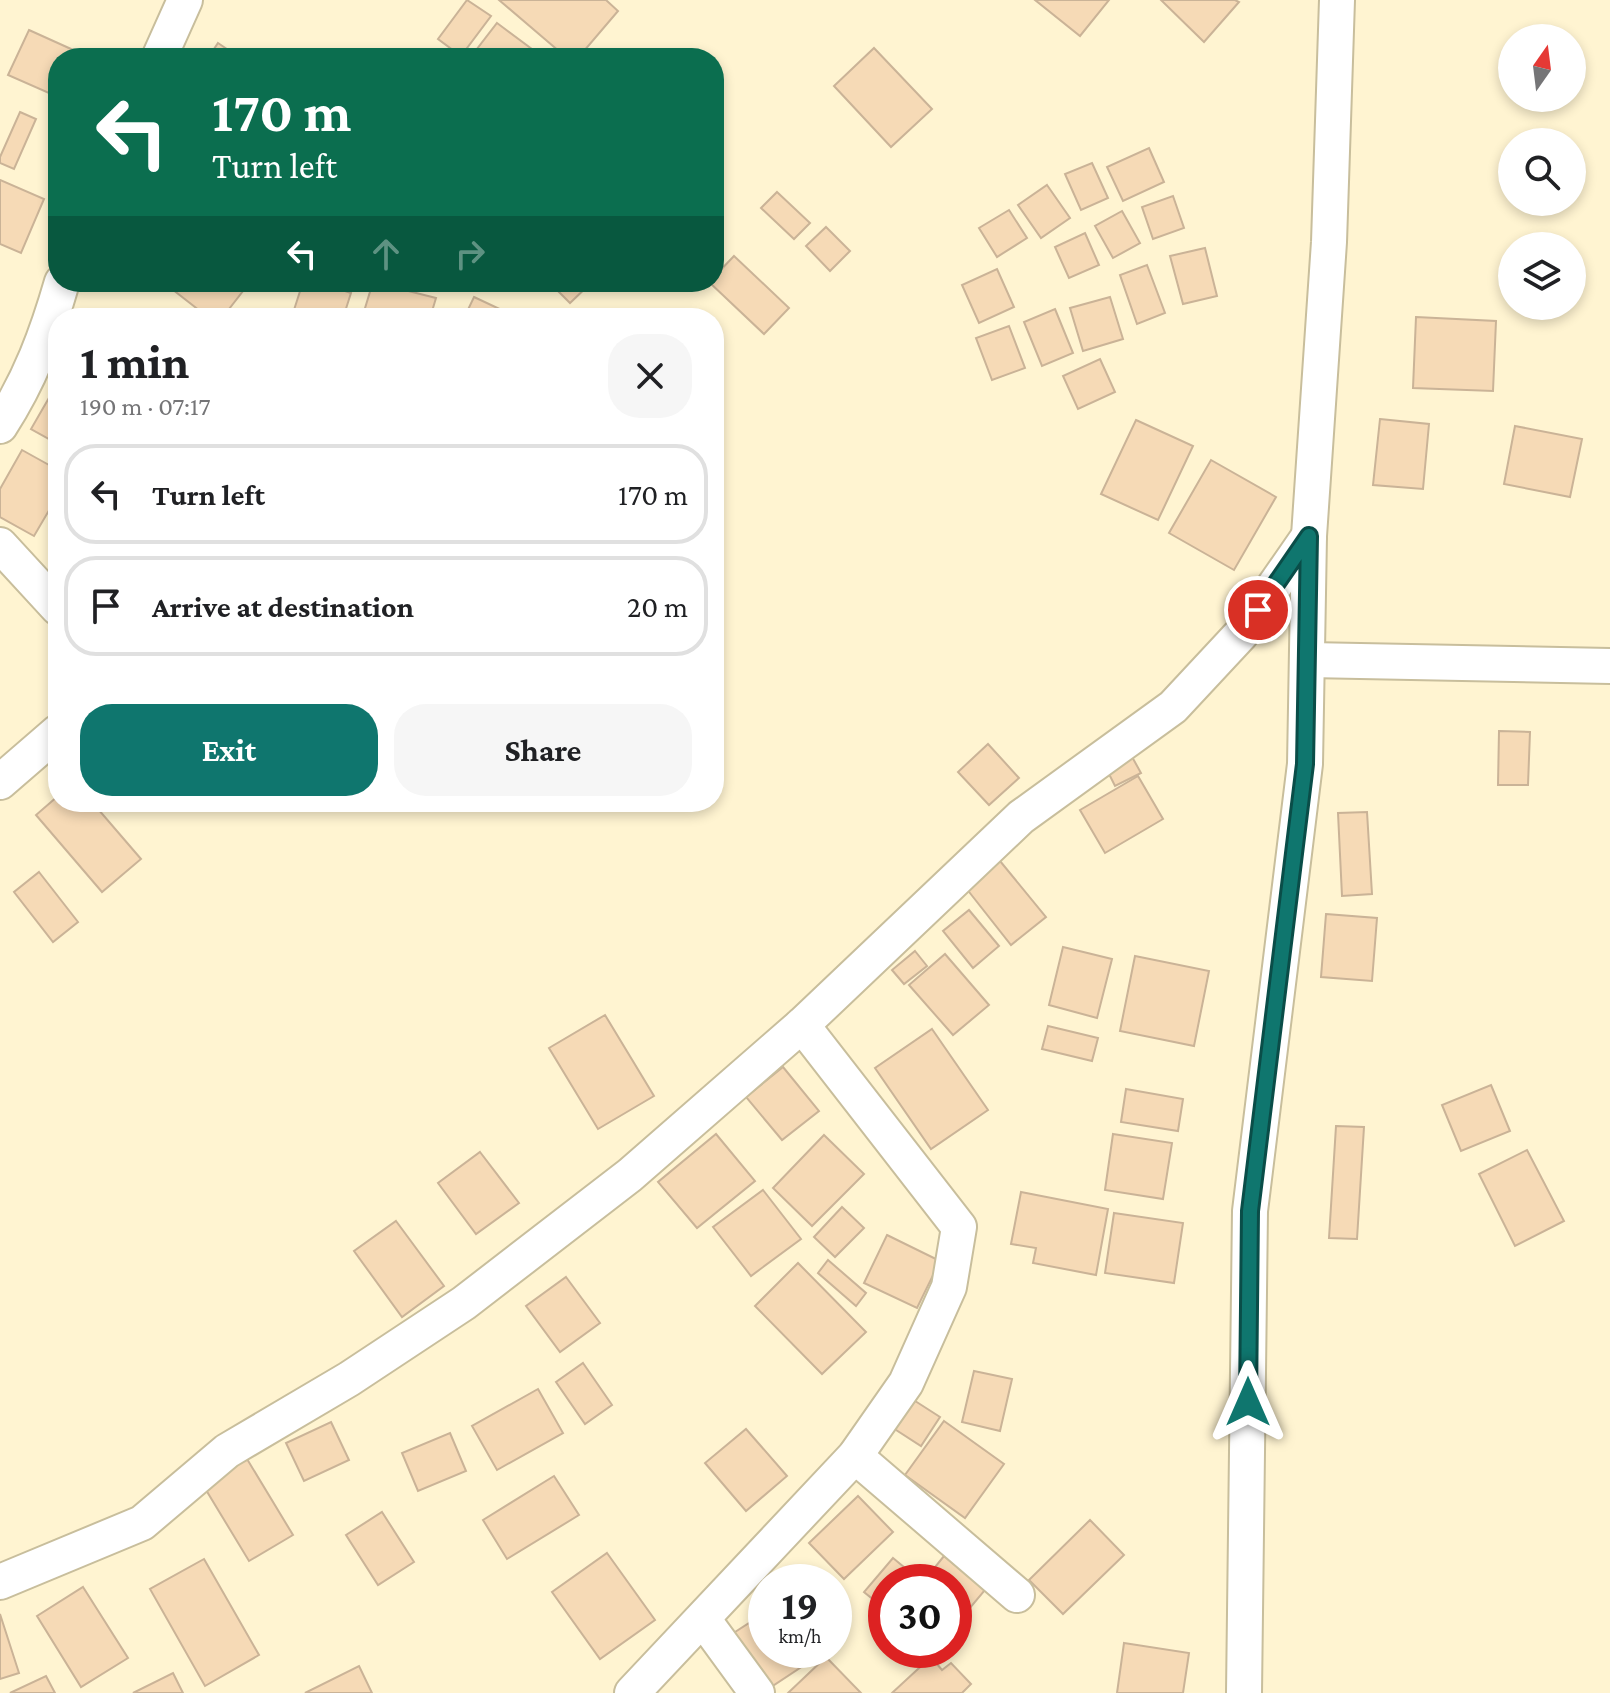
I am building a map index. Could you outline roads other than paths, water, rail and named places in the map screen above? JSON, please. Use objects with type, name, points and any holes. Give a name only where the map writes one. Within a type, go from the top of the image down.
[{"type":"street","points":[[163,48],[185,0]]},
{"type":"street","points":[[1244,1693],[1250,1211],[1305,764],[1309,536],[1329,242],[1337,0]]},
{"type":"street","points":[[0,426],[22,392],[48,332]]},
{"type":"street","points":[[0,1582],[142,1523],[227,1451],[349,1379],[464,1303],[630,1175],[802,1025],[1021,817],[1173,707],[1241,634],[1309,536]]},
{"type":"street","points":[[0,545],[48,597]]},
{"type":"street","points":[[1309,660],[1610,666]]},
{"type":"street","points":[[0,782],[48,741]]},
{"type":"street","points":[[632,1693],[855,1456],[906,1383],[949,1287],[959,1227],[802,1025]]},
{"type":"street","points":[[855,1456],[1017,1595]]},
{"type":"street","points":[[703,1619],[757,1693]]}]
